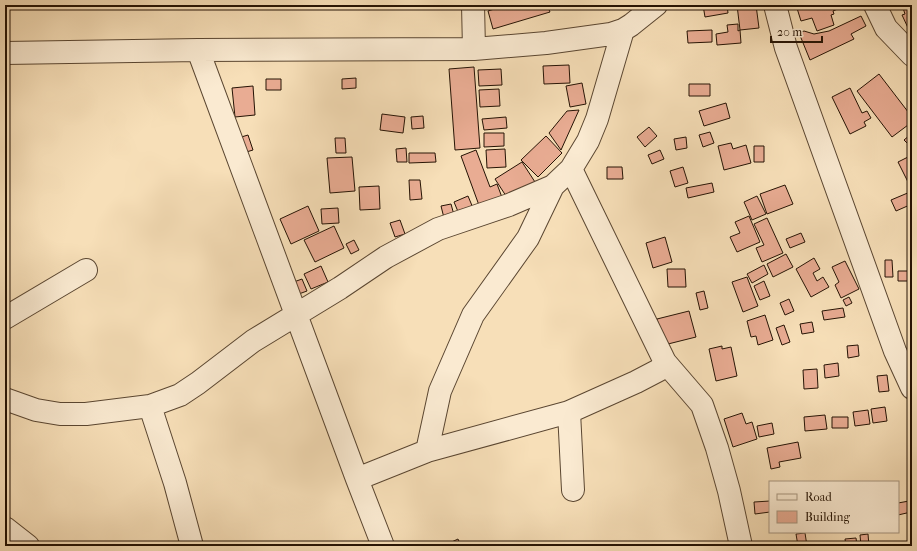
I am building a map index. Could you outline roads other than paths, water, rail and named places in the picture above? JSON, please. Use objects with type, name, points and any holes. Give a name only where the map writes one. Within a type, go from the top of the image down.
[{"type":"street","points":[[473,5],[474,48]]},
{"type":"street","points":[[5,53],[474,48],[566,41],[611,34],[623,30],[656,5]]},
{"type":"street","points":[[775,5],[786,48],[904,350],[912,388]]},
{"type":"street","points":[[875,5],[886,28],[912,55]]},
{"type":"street","points":[[5,399],[36,410],[60,414],[86,414],[150,406],[180,395],[253,341],[340,288],[386,257],[438,229],[509,205],[553,186],[571,169],[588,141],[597,119],[623,30]]},
{"type":"street","points":[[198,50],[383,546]]},
{"type":"street","points":[[571,169],[665,362],[702,405],[717,448],[729,491],[741,546]]},
{"type":"street","points":[[427,451],[440,391],[473,315],[526,241],[553,186]]},
{"type":"street","points":[[5,318],[86,270]]},
{"type":"street","points":[[357,479],[427,451],[569,412],[660,370],[665,362]]},
{"type":"street","points":[[150,406],[175,483],[192,546]]},
{"type":"street","points":[[569,412],[573,490]]},
{"type":"street","points":[[5,528],[28,546]]}]
